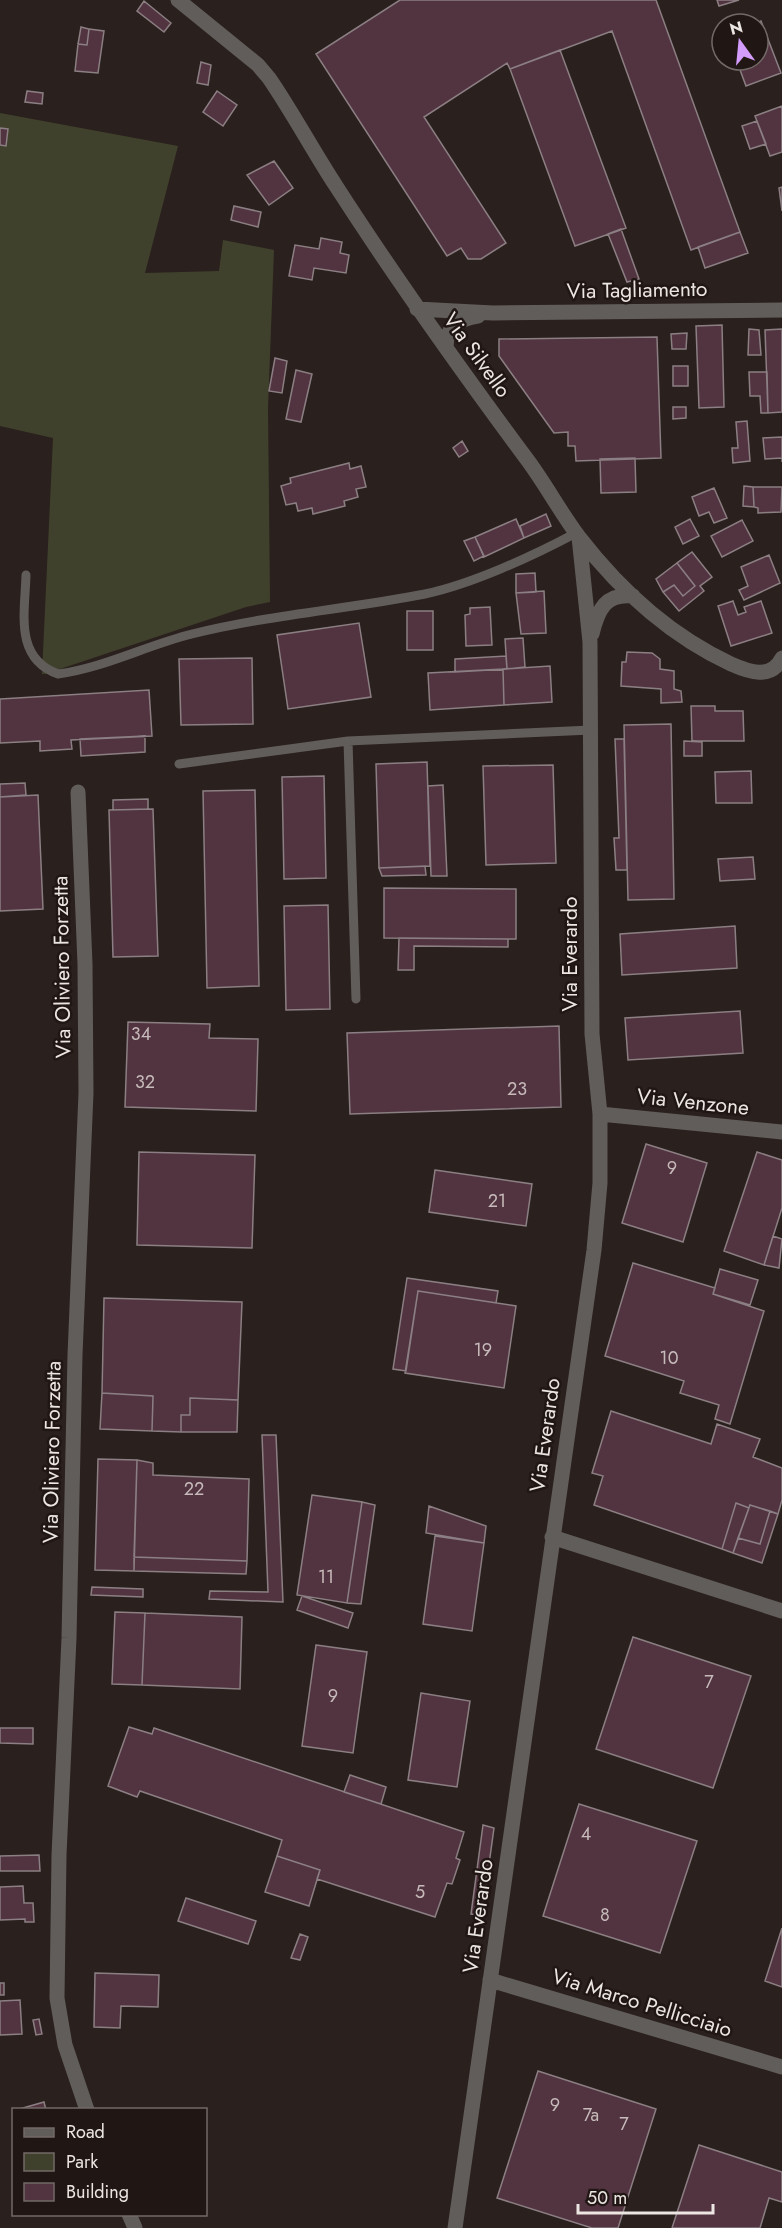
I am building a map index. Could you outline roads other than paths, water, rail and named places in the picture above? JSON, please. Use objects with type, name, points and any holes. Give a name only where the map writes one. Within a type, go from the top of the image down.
[{"type":"street","name":"Via Silvello","points":[[178,0],[258,64],[269,78],[334,184],[417,309],[530,463],[577,535],[650,614],[705,652],[748,671],[762,673],[771,670],[782,658]]},
{"type":"street","name":"Via Tagliamento","points":[[417,309],[493,313],[782,310]]},
{"type":"street","name":"Via Tagliamento","points":[[446,348],[447,334],[457,322],[493,313]]},
{"type":"street","name":"Via Everardo","points":[[455,2228],[594,1250],[600,1183],[600,1114],[592,1034],[590,642],[577,535]]},
{"type":"street","name":"Via Everardo","points":[[590,642],[596,618],[604,603],[612,597],[633,596]]},
{"type":"street","name":"Via Oliviero Forzetta","points":[[78,792],[85,964],[86,1092],[75,1355],[69,1638],[59,1855],[57,1998],[65,2045],[87,2108]]},
{"type":"street","name":"Via Venzone","points":[[600,1114],[782,1132]]},
{"type":"street","points":[[552,1538],[782,1611]]},
{"type":"street","name":"Via Marco Pellicciaio","points":[[490,1980],[782,2067]]},
{"type":"lane","points":[[26,575],[24,630],[29,649],[35,661],[58,674],[93,666],[191,634],[270,618],[425,594],[449,587],[577,535]]},
{"type":"lane","points":[[179,764],[348,741],[591,730]]},
{"type":"lane","points":[[348,741],[356,999]]}]
